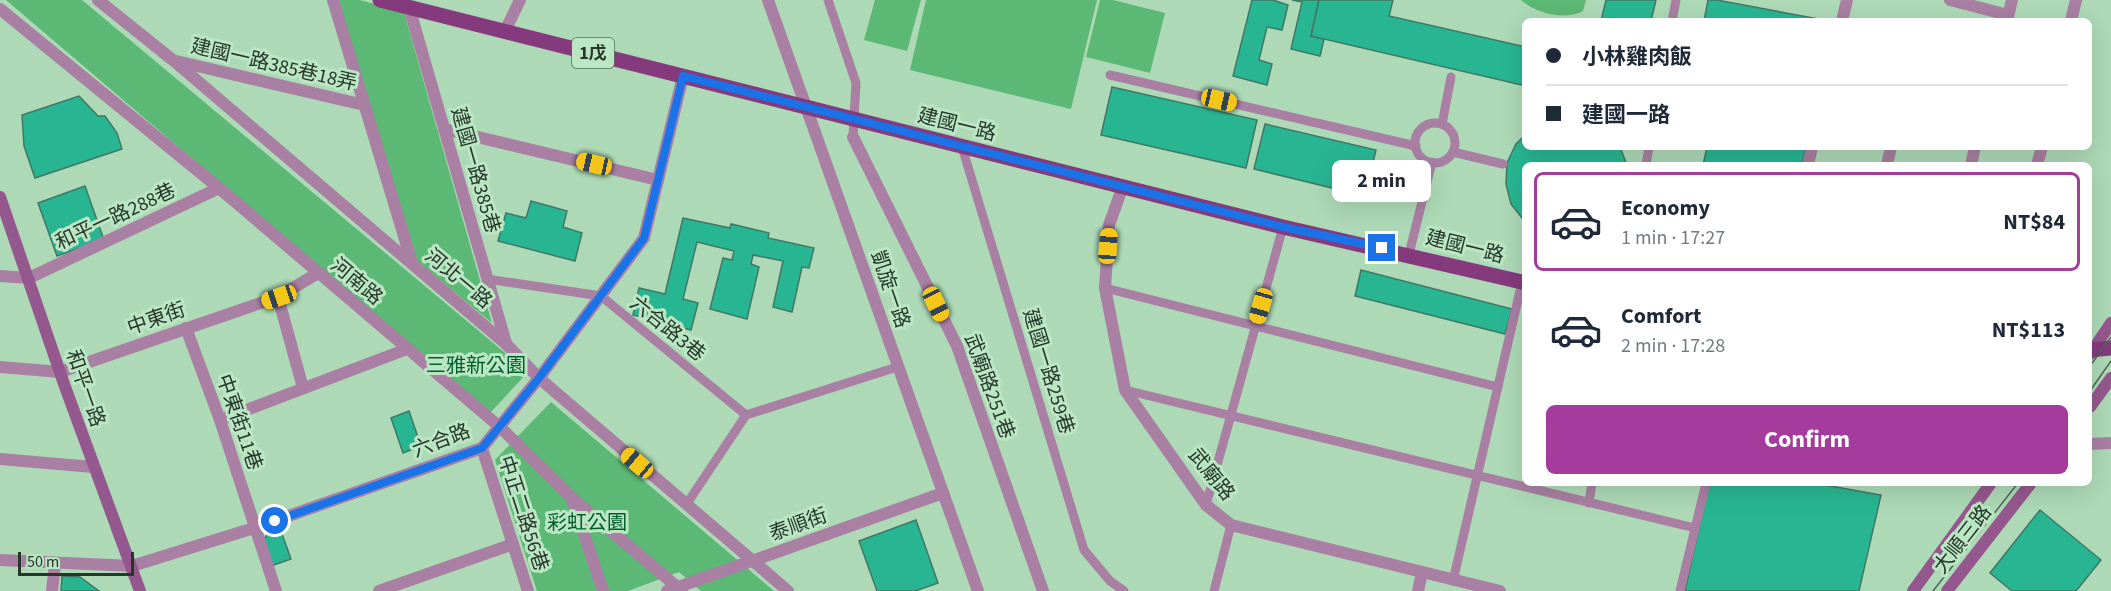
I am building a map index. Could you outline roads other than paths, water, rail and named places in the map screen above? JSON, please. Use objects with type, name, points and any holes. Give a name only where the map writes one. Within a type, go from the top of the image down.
[{"type":"main road","name":"建國一路","points":[[386,1],[1283,227],[1522,282]]},
{"type":"main road","points":[[2092,351],[2111,348]]},
{"type":"street","name":"河北一路","points":[[98,0],[174,61],[506,344],[539,378],[789,591]]},
{"type":"street","points":[[333,0],[412,264]]},
{"type":"street","points":[[505,32],[520,0]]},
{"type":"street","name":"凱旋一路","points":[[768,0],[978,591]]},
{"type":"street","points":[[1843,18],[1847,0]]},
{"type":"street","points":[[1950,0],[2007,18],[2012,0]]},
{"type":"street","points":[[2072,18],[2076,0]]},
{"type":"street","name":"建國一路385巷","points":[[409,7],[506,344]]},
{"type":"street","name":"河南路","points":[[0,9],[219,188],[501,428],[572,498],[675,590]]},
{"type":"street","name":"建國一路385巷18弄","points":[[174,61],[364,105]]},
{"type":"street","name":"六合路","points":[[0,560],[132,566],[254,528],[482,448],[501,428],[644,238],[683,76]]},
{"type":"street","points":[[444,129],[658,180]]},
{"type":"street","name":"武廟路251巷","points":[[853,137],[957,346],[1043,591]]},
{"type":"street","name":"武廟路","points":[[1122,186],[1109,225],[1105,288],[1125,390],[1206,505],[1231,525],[1500,591]]},
{"type":"street","name":"和平一路288巷","points":[[29,278],[219,188]]},
{"type":"street","name":"和平一路","points":[[0,197],[93,466],[140,591]]},
{"type":"street","name":"中東街","points":[[0,367],[60,372],[279,297],[318,273]]},
{"type":"street","points":[[0,276],[29,278]]},
{"type":"street","points":[[279,297],[303,388]]},
{"type":"street","points":[[2092,350],[2111,323]]},
{"type":"street","name":"中東街11巷","points":[[186,328],[220,420],[276,591]]},
{"type":"street","points":[[220,420],[407,349]]},
{"type":"street","points":[[2092,404],[2111,378]]},
{"type":"street","points":[[2092,444],[2111,443]]},
{"type":"street","name":"中正二路56巷","points":[[482,448],[528,591]]},
{"type":"street","points":[[0,459],[93,466]]},
{"type":"street","name":"大順三路","points":[[1913,591],[1989,486]]},
{"type":"street","name":"大順三路","points":[[1947,591],[2029,486]]},
{"type":"street","name":"泰順街","points":[[675,590],[943,493]]},
{"type":"street","points":[[572,498],[603,591]]},
{"type":"street","points":[[379,591],[513,544]]},
{"type":"street","points":[[52,591],[55,564]]},
{"type":"street","points":[[1418,591],[1422,573]]},
{"type":"lane","points":[[828,0],[856,83],[853,137]]},
{"type":"lane","points":[[1673,18],[1676,0]]},
{"type":"lane","points":[[1110,75],[1416,146]]},
{"type":"lane","points":[[1442,124],[1451,77]]},
{"type":"lane","points":[[1435,123],[1442,124],[1455,139],[1453,152],[1445,161],[1432,162],[1421,157],[1416,146],[1418,134],[1422,128],[1435,123]]},
{"type":"lane","name":"建國一路259巷","points":[[962,147],[1084,550],[1110,581],[1124,591]]},
{"type":"lane","points":[[1453,152],[1503,165]]},
{"type":"lane","points":[[1409,254],[1432,162]]},
{"type":"lane","points":[[1206,505],[1283,227]]},
{"type":"lane","name":"六合路3巷","points":[[487,279],[601,296],[746,416]]},
{"type":"lane","points":[[1105,288],[1498,387]]},
{"type":"lane","points":[[1453,581],[1522,290]]},
{"type":"lane","points":[[686,505],[746,416],[897,367]]},
{"type":"lane","points":[[1125,390],[1695,528]]},
{"type":"lane","points":[[1589,503],[1592,486]]},
{"type":"lane","points":[[1680,591],[1705,486]]},
{"type":"lane","points":[[1214,591],[1231,525]]},
{"type":"tram line","points":[[2092,363],[2111,337]]},
{"type":"tram line","points":[[2092,388],[2111,361]]},
{"type":"tram line","points":[[1933,591],[2016,486]]},
{"type":"park label","name":"三雅新公園","points":[[476,365]]},
{"type":"park label","name":"彩虹公園","points":[[587,522]]}]
